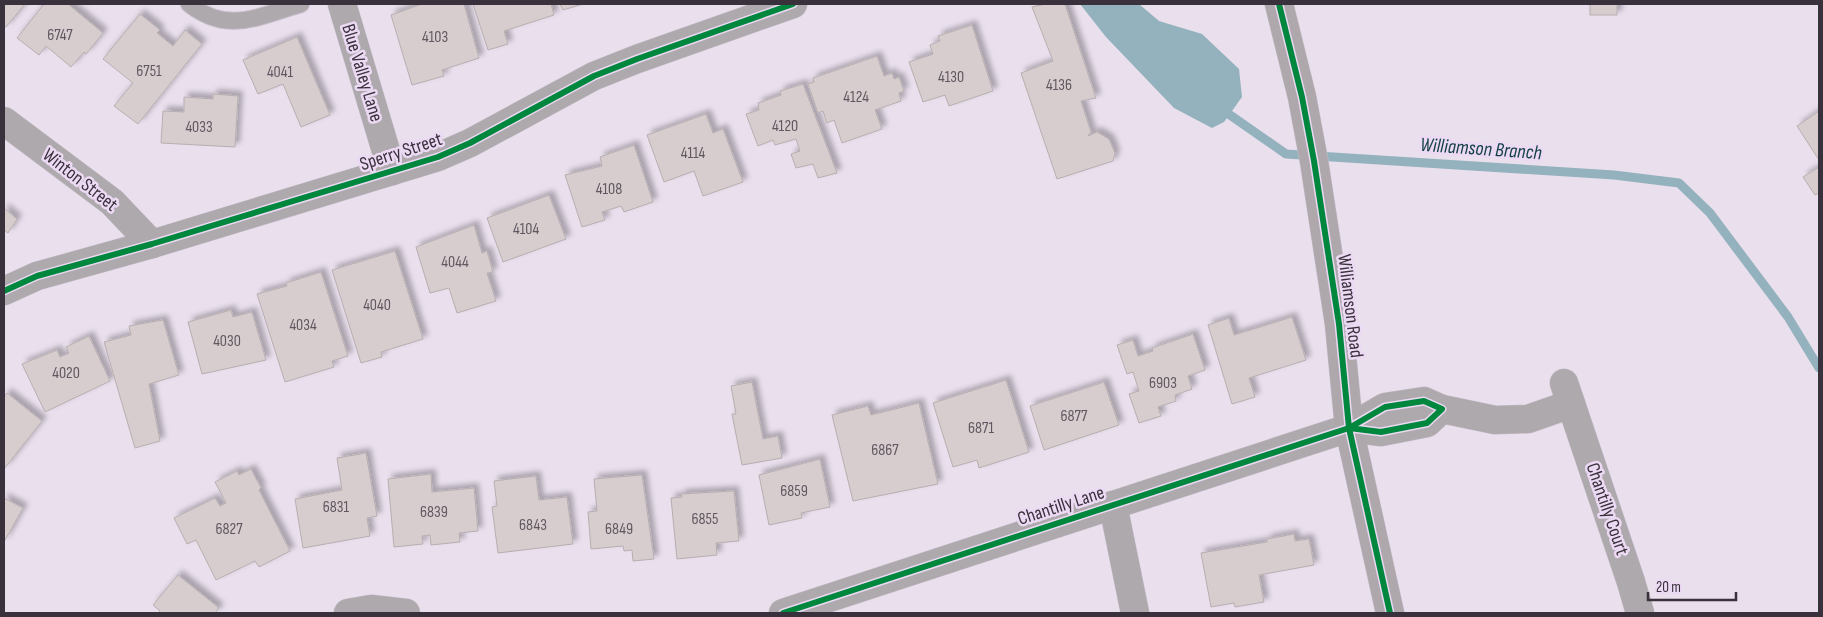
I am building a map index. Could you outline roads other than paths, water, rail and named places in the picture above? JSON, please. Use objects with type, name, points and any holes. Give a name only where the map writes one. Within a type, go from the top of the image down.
[{"type":"street","name":"Blue Valley Lane","points":[[342,4],[392,171]]},
{"type":"street","name":"Sperry Street","points":[[4,291],[37,276],[152,244],[438,157],[470,143],[603,73],[793,4]]},
{"type":"street","name":"Williamson Road","points":[[1279,4],[1302,97],[1314,161],[1339,324],[1349,428],[1390,613]]},
{"type":"street","name":"Winton Street","points":[[4,121],[112,202],[152,244]]},
{"type":"street","name":"Chantilly Court","points":[[1349,428],[1381,432],[1427,423],[1442,409],[1495,420],[1528,419],[1568,394],[1640,613]]},
{"type":"street","name":"Chantilly Lane","points":[[783,613],[1349,428]]},
{"type":"street","points":[[1113,505],[1136,613]]},
{"type":"street","points":[[348,613],[371,609],[406,613]]},
{"type":"lane","points":[[189,4],[220,20],[242,21],[301,4]]},
{"type":"water","points":[[1080,4],[1139,4],[1159,21],[1202,34],[1239,69],[1242,97],[1224,122],[1212,128],[1174,108],[1106,37]]},
{"type":"waterway","name":"Williamson Branch","points":[[1220,108],[1286,154],[1614,175],[1679,183],[1710,213],[1788,317],[1819,368]]}]
